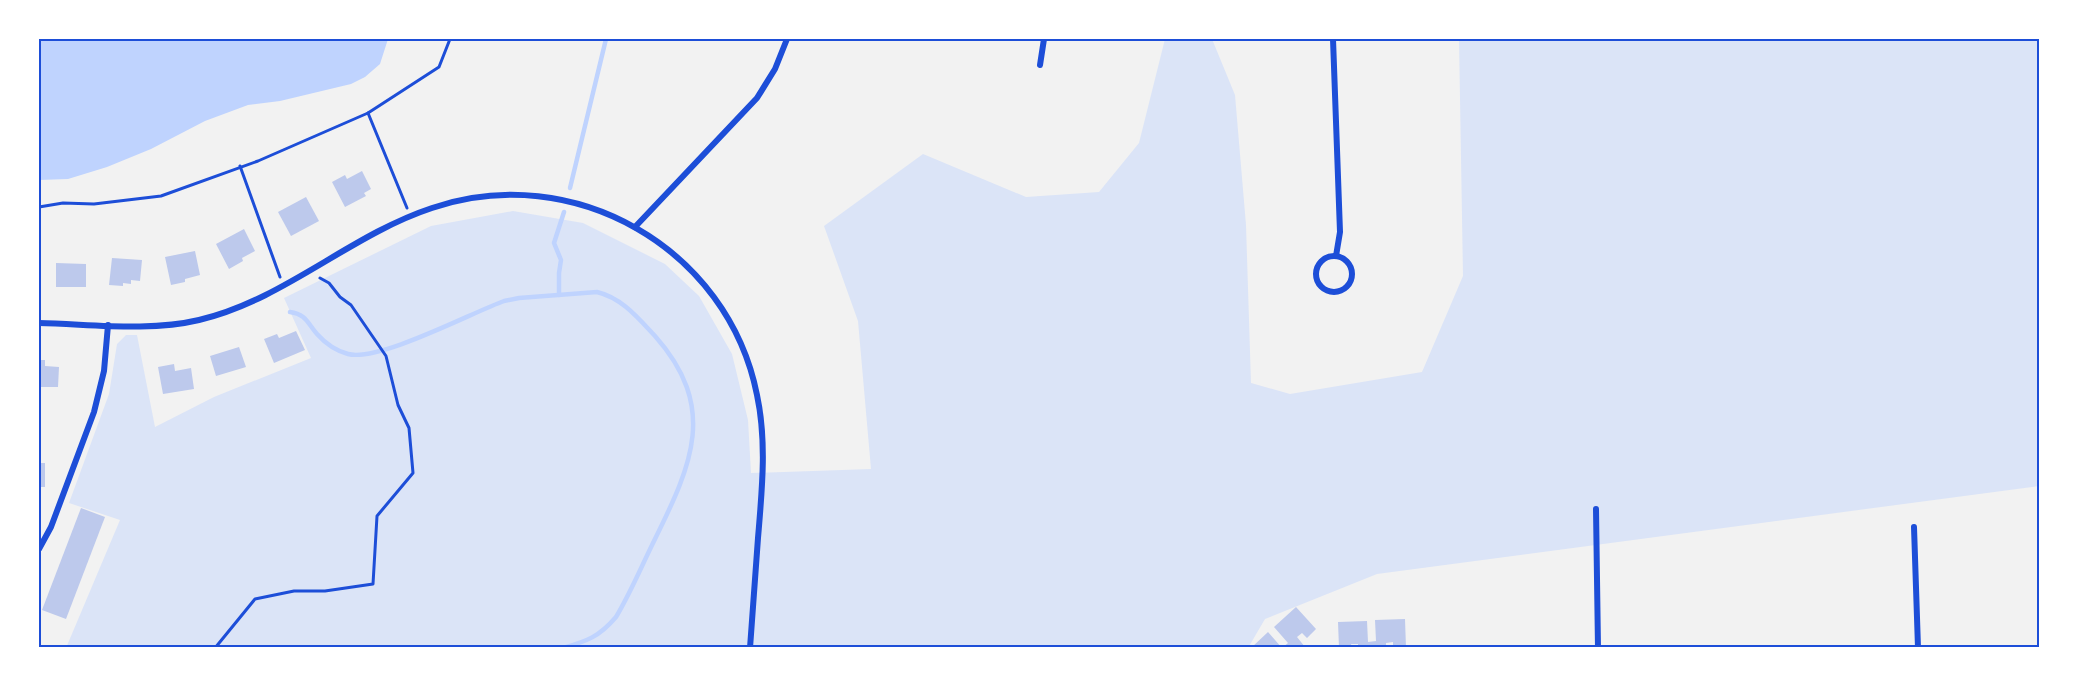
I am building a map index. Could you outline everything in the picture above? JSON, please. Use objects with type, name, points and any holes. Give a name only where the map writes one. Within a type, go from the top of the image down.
[{"type":"street","points":[[635,227],[757,98],[775,69],[787,39]]},
{"type":"street","points":[[1040,65],[1044,39]]},
{"type":"street","points":[[1333,39],[1340,232],[1336,256]]},
{"type":"street","points":[[39,323],[164,324],[198,320],[247,303],[376,232],[410,216],[471,197],[537,195],[575,202],[616,217],[635,227],[678,257],[703,283],[729,320],[751,370],[758,396],[763,477],[750,648]]},
{"type":"street","points":[[1336,256],[1348,263],[1352,276],[1346,289],[1332,293],[1319,286],[1315,272],[1322,260],[1336,256]]},
{"type":"street","points":[[39,549],[51,527],[94,412],[104,371],[108,325]]},
{"type":"street","points":[[1596,509],[1598,648]]},
{"type":"street","points":[[1914,527],[1918,648]]},
{"type":"path","points":[[39,207],[63,203],[94,204],[161,196],[258,160],[368,113],[440,67],[450,39]]},
{"type":"path","points":[[368,113],[410,216]]},
{"type":"path","points":[[240,166],[278,273],[285,284]]},
{"type":"path","points":[[215,648],[255,599],[294,591],[325,591],[373,584],[377,516],[413,473],[410,428],[398,405],[386,357],[351,305],[340,297],[329,283],[321,277],[310,282]]},
{"type":"shaded area","points":[[1165,39],[1212,39],[1235,95],[1246,225],[1251,383],[1290,394],[1422,372],[1463,276],[1459,39],[2039,39],[2039,486],[1377,574],[1265,619],[1248,648],[66,648],[120,520],[69,503],[109,394],[117,344],[126,335],[137,335],[155,427],[214,397],[311,358],[284,298],[431,226],[513,211],[583,223],[665,264],[699,296],[732,354],[748,420],[751,473],[871,469],[858,321],[824,226],[923,154],[1026,197],[1099,192],[1139,143]]},
{"type":"water","points":[[39,39],[388,39],[380,64],[365,77],[351,84],[280,101],[248,105],[205,121],[151,149],[107,167],[68,179],[39,180]]},
{"type":"building","points":[[362,171],[371,189],[364,193],[366,196],[345,207],[332,182],[345,175],[347,179]]},
{"type":"building","points":[[306,197],[319,221],[291,236],[278,212]]},
{"type":"building","points":[[244,229],[255,251],[229,269],[216,244]]},
{"type":"building","points":[[195,251],[200,275],[171,285],[165,257]]},
{"type":"building","points":[[112,258],[142,260],[140,281],[131,280],[131,284],[123,283],[123,286],[109,285]]},
{"type":"building","points":[[56,263],[86,264],[86,287],[56,287]]},
{"type":"building","points":[[296,331],[305,350],[274,363],[264,339],[277,334],[279,338]]},
{"type":"building","points":[[239,347],[246,367],[216,376],[210,356]]},
{"type":"building","points":[[39,360],[45,360],[45,366],[59,367],[58,387],[39,387]]},
{"type":"building","points":[[174,364],[175,371],[191,368],[194,389],[163,394],[158,367]]},
{"type":"building","points":[[39,463],[45,463],[45,487],[39,487]]},
{"type":"building","points":[[81,508],[105,517],[66,619],[42,610]]},
{"type":"building","points":[[1296,607],[1316,629],[1307,638],[1302,633],[1297,637],[1304,648],[1282,648],[1288,643],[1274,627]]},
{"type":"building","points":[[1405,619],[1406,648],[1393,648],[1393,642],[1386,643],[1386,648],[1358,648],[1358,644],[1351,644],[1352,648],[1339,648],[1338,622],[1367,621],[1368,642],[1376,641],[1375,620]]},
{"type":"building","points":[[1268,632],[1282,648],[1251,648]]},
{"type":"waterway","points":[[570,188],[606,39]]},
{"type":"waterway","points":[[559,295],[561,260],[554,243],[564,212]]},
{"type":"waterway","points":[[290,312],[303,317],[320,337],[335,349],[348,354],[362,355],[402,344],[504,301],[597,292],[622,304],[655,336],[675,362],[687,387],[692,412],[692,436],[688,461],[668,512],[616,617],[592,637],[563,648]]}]
